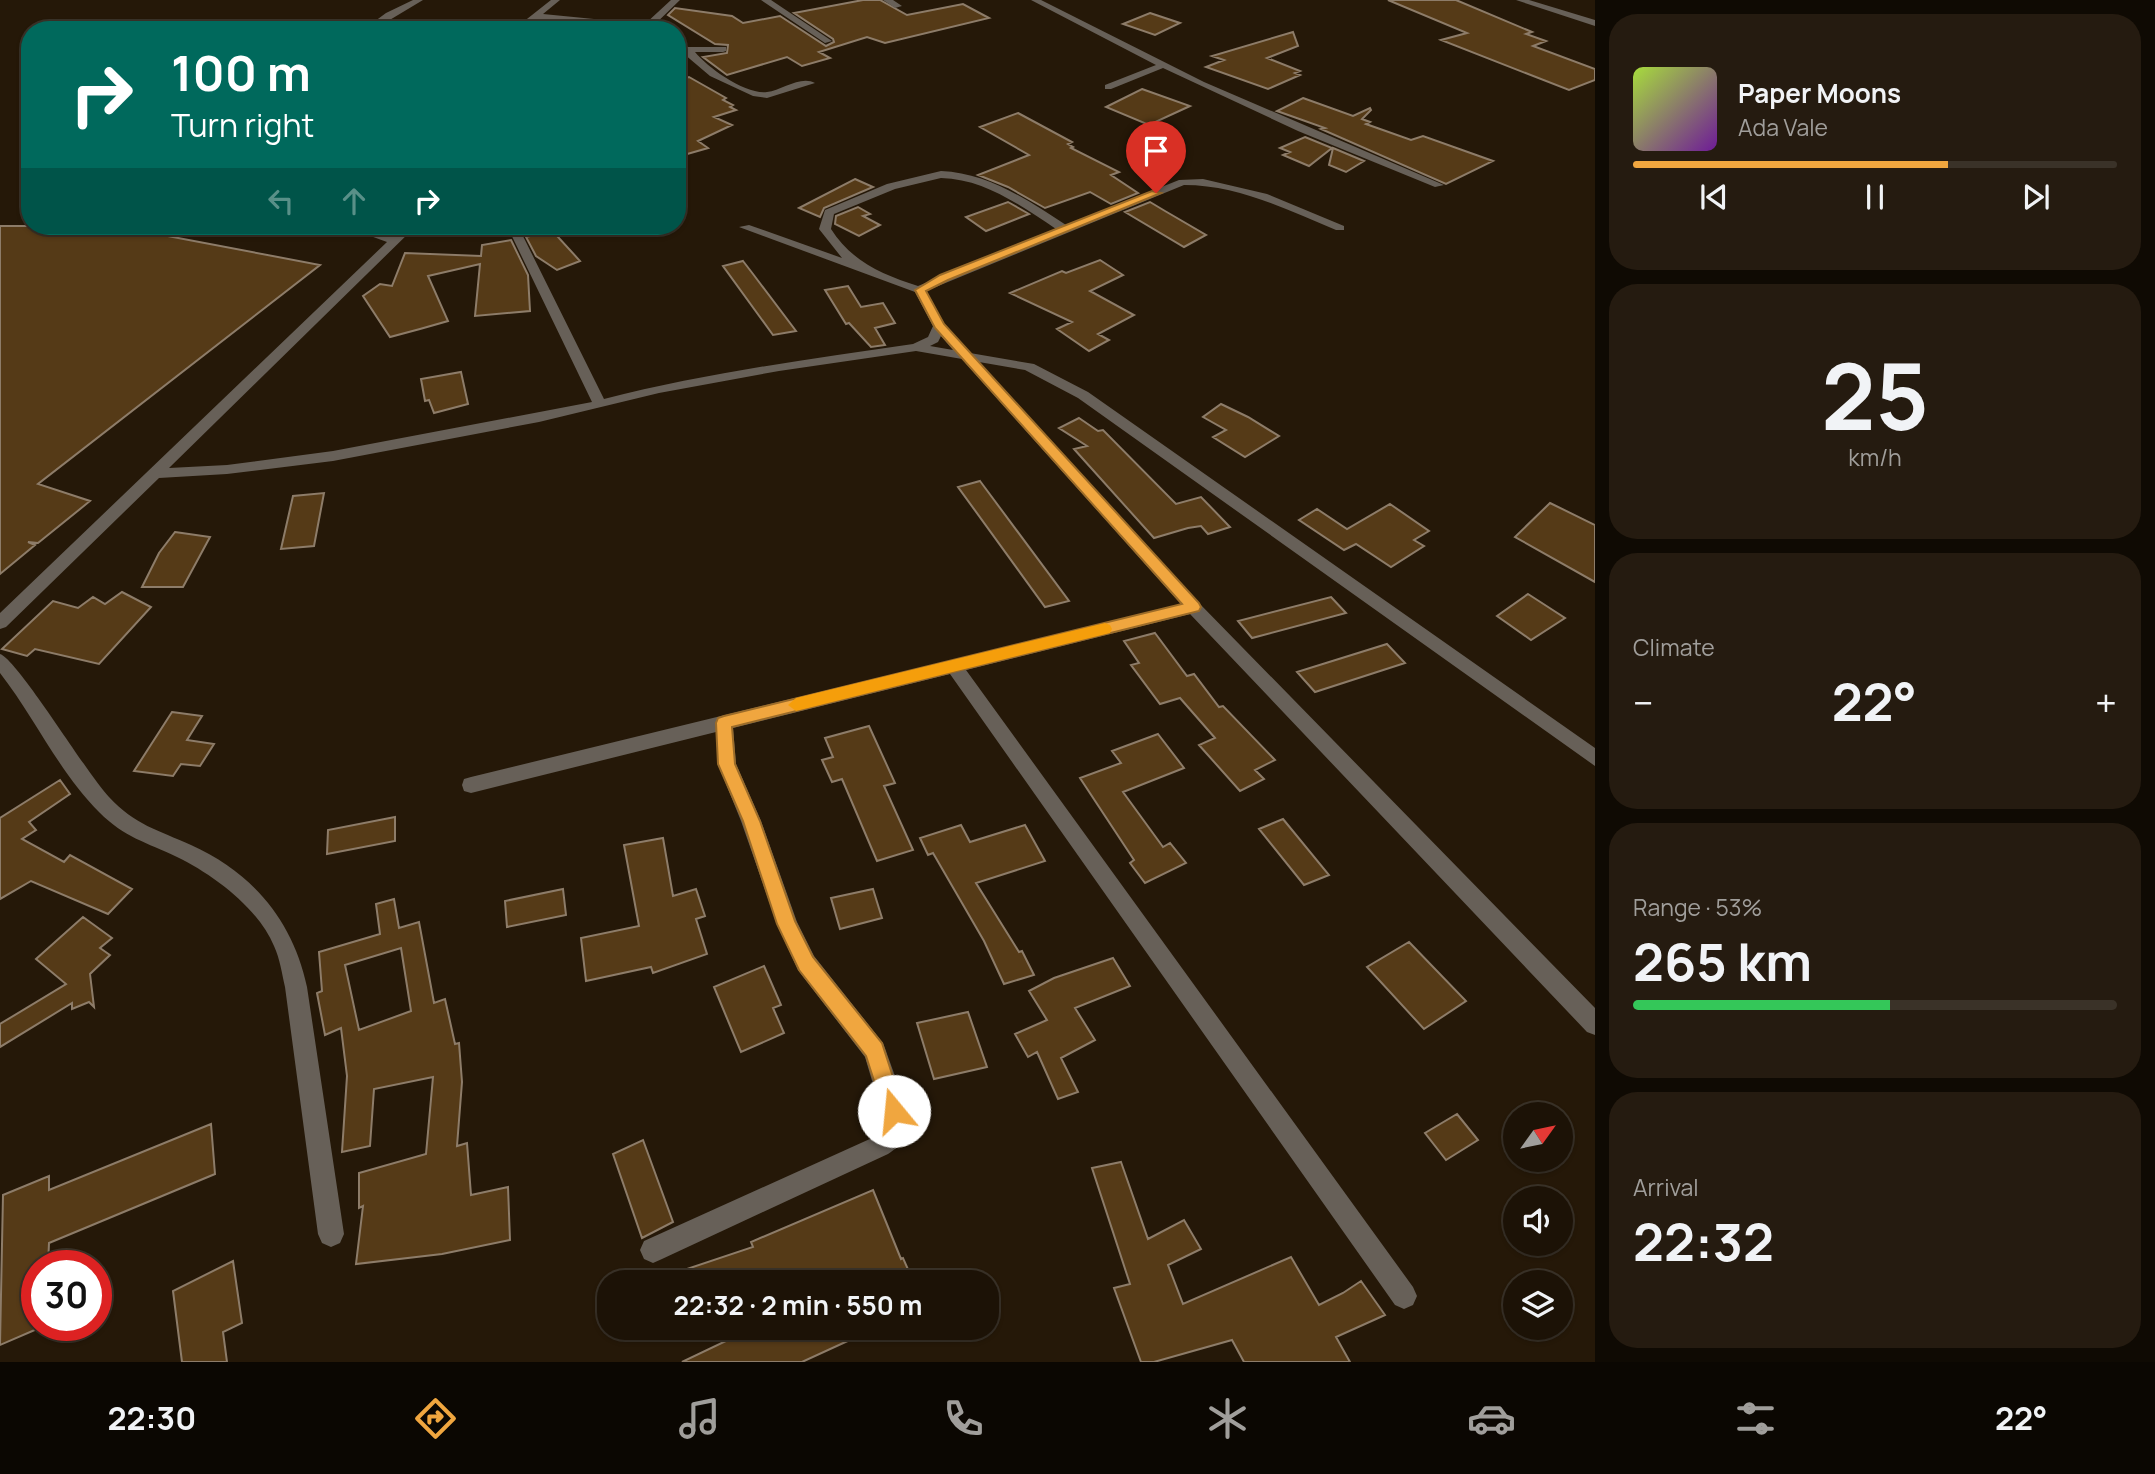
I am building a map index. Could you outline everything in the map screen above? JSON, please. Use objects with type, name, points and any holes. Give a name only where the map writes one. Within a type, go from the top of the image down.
[{"type":"street","points":[[380,21],[419,0]]},
{"type":"street","points":[[530,21],[556,0]]},
{"type":"street","points":[[653,21],[676,0]]},
{"type":"street","points":[[765,0],[828,41]]},
{"type":"street","points":[[887,0],[898,6]]},
{"type":"street","points":[[1035,0],[1164,65],[1302,129],[1439,185]]},
{"type":"street","points":[[1520,0],[1538,2],[1595,23]]},
{"type":"street","points":[[537,16],[582,21]]},
{"type":"street","points":[[686,49],[723,49]]},
{"type":"street","points":[[689,50],[703,67],[756,94],[767,95],[791,85],[810,83]]},
{"type":"street","points":[[1108,87],[1164,65]]},
{"type":"street","points":[[866,270],[831,241],[825,229],[830,212],[932,176],[953,175],[990,186],[1066,230]]},
{"type":"street","points":[[920,290],[963,270],[1178,184],[1192,181],[1251,193],[1340,229]]},
{"type":"street","points":[[745,227],[920,290],[939,326],[963,354],[1193,607],[1595,1024]]},
{"type":"street","points":[[376,235],[394,241]]},
{"type":"street","points":[[0,623],[400,235]]},
{"type":"street","points":[[516,235],[600,404]]},
{"type":"street","points":[[916,347],[933,339],[939,326]]},
{"type":"street","points":[[157,473],[208,472],[387,447],[600,404],[658,389],[779,367],[916,347],[1028,366],[1083,395],[1595,758]]},
{"type":"street","points":[[471,785],[1193,607]]},
{"type":"street","points":[[0,661],[14,677],[82,779],[121,822],[152,840],[174,847],[218,873],[263,911],[279,934],[291,969],[298,1006],[331,1234]]},
{"type":"street","points":[[954,666],[1404,1296]]},
{"type":"street","points":[[653,1250],[880,1146],[894,1134],[894,1111],[875,1051],[806,963],[787,924],[751,821],[727,764],[724,723]]},
{"type":"building","points":[[863,0],[880,0],[907,15],[963,4],[989,18],[885,43],[867,37],[819,52],[830,58],[802,66],[787,57],[727,75],[703,57],[727,53],[728,45],[715,44],[686,26],[686,21],[678,21],[668,15],[675,8],[732,16],[743,23],[780,16],[826,46],[834,42],[794,13]]},
{"type":"building","points":[[1388,0],[1456,0],[1532,32],[1526,34],[1546,41],[1533,46],[1595,69],[1595,80],[1569,90],[1441,40],[1467,33]]},
{"type":"building","points":[[1150,13],[1180,23],[1155,35],[1123,24]]},
{"type":"building","points":[[1293,32],[1298,46],[1267,58],[1300,71],[1295,73],[1300,75],[1268,89],[1206,67],[1224,60],[1212,56]]},
{"type":"building","points":[[689,77],[726,98],[723,100],[733,105],[730,107],[736,110],[714,117],[732,125],[698,141],[708,148],[686,154],[686,78]]},
{"type":"building","points":[[1142,89],[1190,106],[1149,125],[1106,107]]},
{"type":"building","points":[[1303,98],[1353,116],[1370,108],[1362,119],[1370,122],[1366,124],[1411,140],[1423,136],[1493,161],[1446,184],[1321,129],[1325,128],[1277,111]]},
{"type":"building","points":[[1018,113],[1072,142],[1068,144],[1073,147],[1071,148],[1119,172],[1111,175],[1138,193],[1111,204],[1090,192],[1045,208],[1008,187],[978,175],[1029,155],[980,127]]},
{"type":"building","points":[[1305,137],[1332,148],[1309,166],[1283,155],[1290,152],[1280,148]]},
{"type":"building","points":[[1333,148],[1364,161],[1346,172],[1329,165]]},
{"type":"building","points":[[855,179],[873,187],[824,208],[820,217],[799,208]]},
{"type":"building","points":[[1008,202],[1029,214],[986,231],[966,217]]},
{"type":"building","points":[[1150,202],[1206,235],[1184,247],[1125,212]]},
{"type":"building","points":[[858,207],[870,214],[863,216],[880,225],[859,236],[835,224],[836,216]]},
{"type":"building","points":[[0,226],[21,226],[21,235],[162,235],[320,265],[38,484],[90,501],[38,543],[28,542],[35,545],[0,574]]},
{"type":"building","points":[[556,235],[580,261],[557,270],[536,256],[526,237]]},
{"type":"building","points":[[511,240],[528,275],[530,311],[475,316],[480,264],[428,276],[448,321],[420,329],[390,337],[363,296],[380,284],[392,286],[405,253],[481,256],[482,245]]},
{"type":"building","points":[[1100,260],[1123,275],[1090,291],[1134,315],[1098,334],[1109,340],[1089,351],[1057,329],[1072,322],[1010,293],[1062,271],[1066,273]]},
{"type":"building","points":[[743,261],[796,331],[773,335],[723,266]]},
{"type":"building","points":[[848,286],[861,307],[883,303],[895,323],[875,328],[885,345],[871,347],[849,323],[846,324],[825,290]]},
{"type":"building","points":[[461,372],[468,404],[434,413],[429,400],[425,401],[421,379]]},
{"type":"building","points":[[1221,404],[1279,436],[1245,457],[1213,437],[1226,430],[1203,417]]},
{"type":"building","points":[[1079,418],[1098,431],[1103,430],[1176,504],[1201,497],[1230,527],[1208,534],[1201,526],[1154,538],[1074,449],[1087,446],[1059,428]]},
{"type":"building","points":[[980,481],[1069,601],[1045,607],[958,487]]},
{"type":"building","points":[[324,493],[314,546],[281,549],[293,496]]},
{"type":"building","points":[[1550,503],[1595,525],[1595,582],[1515,537]]},
{"type":"building","points":[[1390,504],[1429,531],[1414,540],[1424,546],[1391,567],[1356,544],[1344,550],[1299,520],[1317,509],[1347,529]]},
{"type":"building","points":[[175,532],[210,537],[183,587],[142,587],[159,553]]},
{"type":"building","points":[[122,592],[151,607],[99,664],[35,649],[27,656],[2,649],[53,601],[78,608],[93,597],[105,604]]},
{"type":"building","points":[[1528,594],[1565,618],[1531,640],[1497,616]]},
{"type":"building","points":[[1331,597],[1346,613],[1252,638],[1238,621]]},
{"type":"building","points":[[1155,633],[1187,676],[1194,674],[1219,707],[1223,706],[1275,760],[1255,770],[1264,779],[1240,791],[1199,745],[1215,738],[1180,698],[1160,704],[1131,665],[1139,663],[1124,641]]},
{"type":"building","points":[[1387,644],[1405,663],[1315,692],[1297,672]]},
{"type":"building","points":[[172,712],[202,716],[187,740],[214,744],[200,766],[181,764],[173,776],[134,771]]},
{"type":"building","points":[[869,726],[895,783],[884,786],[913,850],[877,861],[842,779],[832,782],[822,760],[833,757],[825,738]]},
{"type":"building","points":[[1158,734],[1184,768],[1123,792],[1163,847],[1170,843],[1186,863],[1145,883],[1130,863],[1134,860],[1080,778],[1121,763],[1112,751]]},
{"type":"building","points":[[60,780],[70,794],[29,822],[36,830],[22,839],[64,862],[70,855],[132,889],[108,914],[31,881],[0,899],[0,818]]},
{"type":"building","points":[[395,817],[395,841],[327,854],[328,830]]},
{"type":"building","points":[[1283,819],[1329,875],[1304,885],[1259,829]]},
{"type":"building","points":[[961,825],[970,842],[1025,825],[1045,861],[976,883],[1019,952],[1022,951],[1034,975],[1004,984],[984,941],[933,853],[928,855],[920,838]]},
{"type":"building","points":[[663,838],[673,896],[696,889],[705,916],[696,919],[707,954],[653,973],[651,967],[586,981],[581,938],[639,926],[624,845]]},
{"type":"building","points":[[563,889],[566,915],[507,927],[505,901]]},
{"type":"building","points":[[873,889],[882,918],[840,929],[831,898]]},
{"type":"building","points":[[394,899],[399,928],[419,922],[434,1003],[445,999],[455,1044],[459,1043],[462,1082],[457,1146],[467,1143],[471,1195],[508,1187],[510,1240],[442,1254],[356,1264],[363,1206],[359,1208],[359,1173],[426,1154],[433,1077],[374,1089],[370,1146],[342,1152],[347,1076],[341,1028],[325,1035],[317,993],[322,991],[319,952],[380,934],[376,904]],"holes":[[[401,948],[411,1011],[359,1030],[345,965]]]},
{"type":"building","points":[[83,917],[112,938],[100,948],[110,955],[90,974],[94,1007],[89,1002],[72,1009],[72,1003],[0,1047],[0,1024],[66,984],[36,959]]},
{"type":"building","points":[[1409,942],[1466,1001],[1424,1029],[1367,967]]},
{"type":"building","points":[[1113,958],[1130,986],[1075,1008],[1095,1040],[1061,1058],[1078,1092],[1058,1099],[1037,1052],[1028,1057],[1015,1034],[1047,1020],[1029,991],[1054,978]]},
{"type":"building","points":[[764,966],[781,1005],[773,1008],[784,1033],[741,1052],[714,987]]},
{"type":"building","points":[[968,1012],[987,1067],[934,1079],[917,1023]]},
{"type":"building","points":[[1457,1114],[1478,1140],[1446,1160],[1425,1133]]},
{"type":"building","points":[[211,1124],[215,1174],[49,1243],[49,1250],[21,1250],[21,1336],[0,1345],[3,1195],[49,1176],[49,1190]]},
{"type":"building","points":[[643,1140],[673,1222],[642,1238],[613,1154]]},
{"type":"building","points":[[1121,1162],[1148,1239],[1184,1220],[1201,1249],[1168,1265],[1183,1304],[1291,1257],[1319,1305],[1361,1281],[1385,1315],[1336,1337],[1350,1362],[1244,1362],[1232,1340],[1154,1362],[1141,1362],[1114,1288],[1130,1284],[1092,1168]]},
{"type":"building","points":[[873,1190],[901,1259],[903,1258],[908,1270],[684,1270],[753,1247],[751,1242]]},
{"type":"building","points":[[233,1261],[242,1323],[223,1332],[227,1362],[182,1362],[173,1291]]},
{"type":"building","points":[[728,1340],[850,1340],[802,1362],[682,1362]]},
{"type":"slow traffic","points":[[796,705],[1105,629]]},
{"type":"route","points":[[894,1111],[875,1051],[861,1031],[833,1001],[806,963],[787,924],[751,821],[727,764],[724,723],[1193,607],[963,354],[939,326],[920,290],[944,277],[1156,193]]}]
